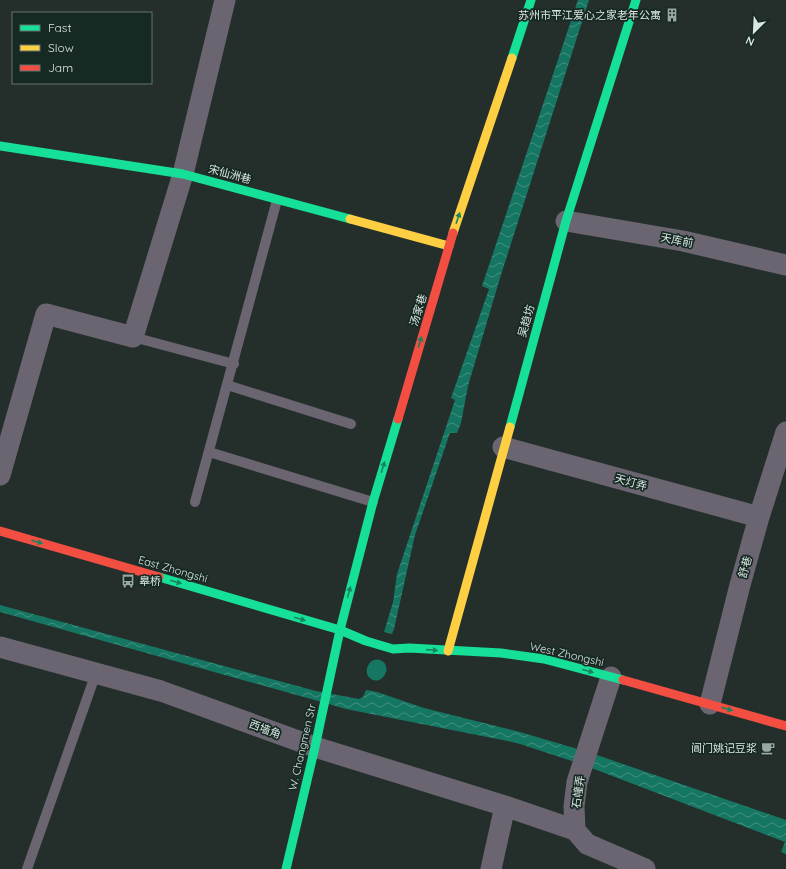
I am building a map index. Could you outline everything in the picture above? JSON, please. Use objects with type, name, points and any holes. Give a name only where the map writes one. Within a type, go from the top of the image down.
[{"type":"street","points":[[0,475],[46,314],[133,337],[183,174],[225,0]]},
{"type":"street","name":"汤家巷","points":[[340,630],[373,502],[449,246],[532,0]]},
{"type":"street","name":"吴趋坊","points":[[448,651],[566,220],[636,0]]},
{"type":"street","name":"宋仙洲巷","points":[[0,146],[183,174],[449,246]]},
{"type":"street","name":"天库前","points":[[566,220],[683,241],[786,265]]},
{"type":"street","name":"舒巷","points":[[710,704],[759,517],[782,461],[786,432]]},
{"type":"street","name":"天灯弄","points":[[503,447],[759,517]]},
{"type":"street","name":"East Zhongshi","points":[[0,531],[340,630]]},
{"type":"street","name":"West Zhongshi","points":[[340,630],[366,641],[393,649],[409,648],[515,655],[559,663],[786,726]]},
{"type":"street","name":"W. Changmen Str","points":[[286,869],[315,747],[340,630]]},
{"type":"street","name":"西墙角","points":[[0,647],[161,691],[315,747],[505,806],[575,830]]},
{"type":"street","name":"石幢弄","points":[[575,830],[574,806],[577,782],[611,677]]},
{"type":"street","points":[[491,869],[505,806]]},
{"type":"street","points":[[575,830],[587,844],[645,869]]},
{"type":"lane","points":[[195,502],[278,200]]},
{"type":"lane","points":[[133,337],[234,364]]},
{"type":"lane","points":[[227,385],[351,424]]},
{"type":"lane","points":[[209,452],[373,502]]},
{"type":"lane","points":[[27,869],[96,673]]},
{"type":"water","points":[[578,0],[589,0],[500,278],[468,386],[461,423],[457,433],[450,433],[415,535],[394,629],[392,634],[384,632],[393,602],[397,574],[455,400],[451,398],[489,289],[482,286]]},
{"type":"water","points":[[0,605],[316,691],[359,699],[363,697],[366,690],[377,692],[424,708],[520,732],[591,753],[786,820],[786,854],[781,852],[785,842],[581,764],[517,743],[346,709],[0,612]]},
{"type":"traffic: fast","points":[[512,58],[531,0]]},
{"type":"traffic: fast","points":[[510,427],[566,221],[636,0]]},
{"type":"traffic: fast","points":[[0,146],[183,174],[350,219]]},
{"type":"traffic: fast","points":[[286,869],[315,747],[340,630],[373,502],[398,419]]},
{"type":"traffic: fast","points":[[159,577],[340,630],[366,641],[393,649],[409,648],[501,653],[544,659],[623,680]]},
{"type":"traffic: slow","points":[[453,233],[512,58]]},
{"type":"traffic: slow","points":[[350,219],[449,246]]},
{"type":"traffic: slow","points":[[448,651],[510,427]]},
{"type":"traffic: jam","points":[[398,419],[453,233]]},
{"type":"traffic: jam","points":[[0,531],[159,577]]},
{"type":"traffic: jam","points":[[623,680],[786,726]]},
{"type":"place","name":"苏州市平江爱心之家老年公寓","points":[[672,15]]},
{"type":"place","name":"皋桥","points":[[128,581]]},
{"type":"place","name":"阊门姚记豆浆","points":[[768,748]]}]
